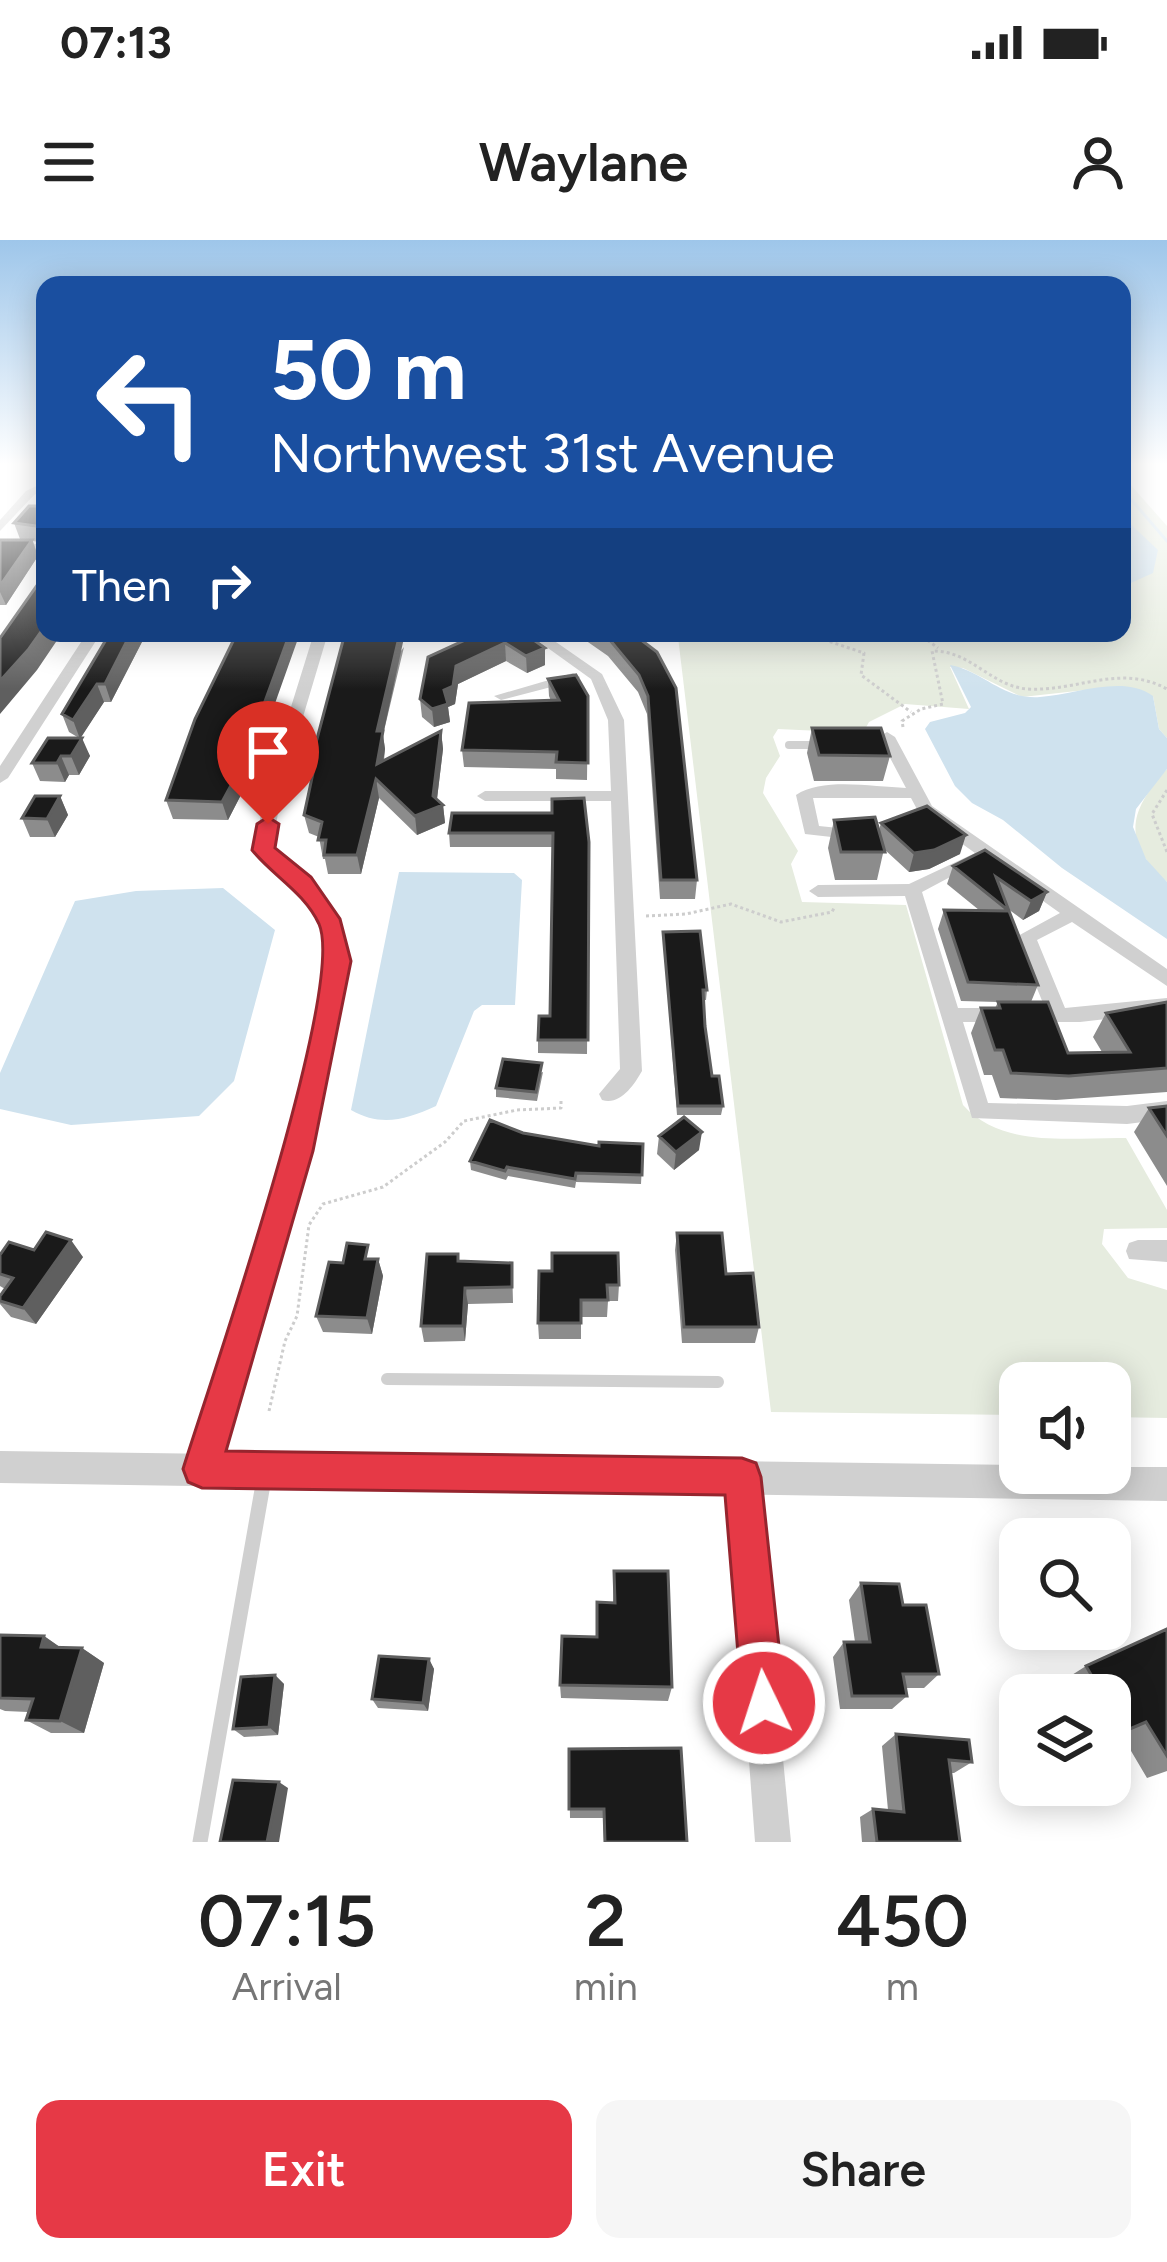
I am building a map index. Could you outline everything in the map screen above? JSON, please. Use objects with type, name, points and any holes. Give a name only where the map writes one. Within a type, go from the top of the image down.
[{"type":"street","points":[[0,548],[36,548]]},
{"type":"street","points":[[0,778],[88,642]]},
{"type":"street","points":[[202,1469],[298,1151],[338,961],[332,925],[302,882],[263,850],[275,784],[318,642]]},
{"type":"street","points":[[547,642],[592,672],[616,720],[631,1072],[610,1094]]},
{"type":"street","points":[[501,696],[592,672]]},
{"type":"street","points":[[889,741],[916,806]]},
{"type":"street","points":[[887,825],[852,836],[811,830],[804,795],[816,791],[916,806],[1167,979]]},
{"type":"street","points":[[485,796],[621,796]]},
{"type":"street","points":[[828,891],[912,890],[987,852]]},
{"type":"street","points":[[912,890],[980,1112],[1127,1115],[1167,1110]]},
{"type":"street","points":[[1058,1015],[1026,938],[1073,914]]},
{"type":"street","points":[[950,1015],[1058,1015],[1167,1005]]},
{"type":"street","points":[[1138,1251],[1167,1250]]},
{"type":"street","points":[[0,1467],[1167,1484]]},
{"type":"street","points":[[742,1477],[773,1842]]},
{"type":"lane","points":[[789,745],[831,745]]},
{"type":"lane","points":[[387,1379],[718,1382]]},
{"type":"lane","points":[[200,1842],[265,1472]]},
{"type":"path","points":[[838,642],[864,652],[862,675],[868,683],[913,713]]},
{"type":"path","points":[[930,642],[954,652],[991,678],[1020,689],[1123,678],[1167,688]]},
{"type":"path","points":[[889,741],[913,713],[943,704],[945,696],[930,657],[939,649]]},
{"type":"path","points":[[1167,790],[1152,814],[1167,852]]},
{"type":"path","points":[[626,917],[686,914],[731,904],[791,922],[832,912],[828,891]]},
{"type":"path","points":[[269,1411],[285,1340],[297,1316],[309,1225],[323,1204],[383,1187],[445,1142],[464,1121],[517,1110],[561,1108],[561,1099]]},
{"type":"shaded area","points":[[1131,539],[1167,539],[1167,738],[1159,729],[1153,696],[1095,689],[1022,697],[963,668],[950,667],[969,709],[905,704],[869,722],[863,733],[778,729],[773,737],[780,756],[763,793],[798,851],[791,864],[802,902],[906,905],[963,1105],[997,1129],[1017,1135],[1126,1138],[1167,1210],[1167,1228],[1104,1229],[1102,1244],[1128,1278],[1167,1290],[1167,1418],[1131,1417],[1131,1362],[999,1362],[999,1415],[771,1412],[679,642],[1131,642]]},
{"type":"shaded area","points":[[1167,769],[1167,882],[1142,853],[1136,826],[1144,799]]},
{"type":"water","points":[[1131,539],[1146,539],[1158,550],[1153,573],[1131,583]]},
{"type":"water","points":[[950,665],[1027,697],[1113,686],[1153,696],[1159,729],[1167,738],[1167,769],[1136,809],[1133,827],[1146,859],[1167,882],[1167,939],[1062,868],[955,786],[925,729],[930,722],[971,707]]},
{"type":"water","points":[[399,872],[514,873],[522,880],[515,1005],[482,1005],[474,1011],[436,1106],[383,1120],[351,1110]]},
{"type":"water","points":[[223,888],[275,930],[234,1081],[199,1116],[71,1125],[0,1109],[0,1073],[75,901],[136,891]]},
{"type":"building","points":[[0,540],[32,540],[0,586]]},
{"type":"building","points":[[36,587],[36,639],[0,681],[0,638]]},
{"type":"building","points":[[105,642],[126,642],[105,684],[97,684],[73,720],[62,714]]},
{"type":"building","points":[[233,642],[287,642],[241,767],[222,802],[166,800],[195,719]]},
{"type":"building","points":[[343,642],[398,642],[377,731],[383,731],[377,764],[441,731],[433,796],[443,805],[415,816],[376,779],[357,855],[324,855],[326,840],[318,840],[322,822],[304,815],[313,773],[308,773]]},
{"type":"building","points":[[460,642],[537,642],[545,648],[526,656],[505,643],[456,666],[453,686],[444,690],[448,704],[432,709],[420,699],[428,657]]},
{"type":"building","points":[[612,642],[644,642],[657,652],[676,688],[697,880],[661,880],[648,696],[639,675]]},
{"type":"building","points":[[576,675],[588,696],[588,763],[556,762],[557,752],[462,750],[469,703],[559,700],[548,679]]},
{"type":"building","points":[[812,728],[881,728],[890,756],[819,755]]},
{"type":"building","points":[[48,738],[82,738],[71,756],[61,756],[57,763],[32,763]]},
{"type":"building","points":[[35,796],[60,796],[47,819],[22,818]]},
{"type":"building","points":[[584,798],[589,842],[588,1040],[538,1040],[539,1016],[550,1016],[553,833],[449,833],[452,813],[552,813],[552,799]]},
{"type":"building","points":[[927,806],[966,835],[934,850],[914,853],[881,823]]},
{"type":"building","points":[[875,817],[885,852],[841,852],[834,820]]},
{"type":"building","points":[[985,850],[1047,892],[1031,901],[996,877],[1009,911],[953,866]]},
{"type":"building","points":[[944,910],[1009,911],[1038,985],[968,982]]},
{"type":"building","points":[[700,931],[707,990],[703,990],[705,1026],[712,1076],[719,1076],[723,1106],[678,1106],[663,932]]},
{"type":"building","points":[[998,1002],[1048,1002],[1068,1053],[1130,1052],[1106,1013],[1167,1002],[1167,1068],[1069,1076],[1011,1073],[1003,1050],[995,1050],[981,1008],[1000,1008]]},
{"type":"building","points":[[503,1059],[542,1063],[536,1092],[496,1088]]},
{"type":"building","points":[[1167,1106],[1167,1136],[1149,1108]]},
{"type":"building","points":[[684,1117],[702,1132],[676,1152],[659,1136]]},
{"type":"building","points":[[490,1120],[523,1133],[599,1146],[599,1142],[643,1144],[642,1175],[576,1173],[575,1179],[507,1167],[505,1171],[470,1161]]},
{"type":"building","points":[[46,1232],[71,1240],[23,1308],[0,1301],[13,1278],[0,1274],[0,1255],[9,1242],[34,1250]]},
{"type":"building","points":[[677,1233],[722,1233],[726,1274],[753,1273],[759,1327],[684,1327]]},
{"type":"building","points":[[347,1243],[368,1245],[365,1259],[378,1259],[367,1318],[316,1316],[329,1262],[343,1263]]},
{"type":"building","points":[[552,1253],[618,1253],[619,1285],[607,1285],[608,1300],[581,1300],[581,1323],[538,1323],[539,1271],[552,1271]]},
{"type":"building","points":[[427,1254],[458,1254],[458,1261],[512,1263],[512,1287],[465,1288],[463,1326],[421,1326]]},
{"type":"building","points":[[614,1571],[668,1571],[672,1687],[560,1685],[562,1636],[597,1637],[597,1602],[615,1603]]},
{"type":"building","points":[[861,1583],[899,1584],[903,1605],[926,1605],[939,1674],[903,1674],[907,1696],[852,1696],[844,1642],[870,1642]]},
{"type":"building","points":[[1167,1629],[1167,1756],[1146,1722],[1131,1728],[1131,1674],[1091,1674],[1086,1666],[1131,1650],[1131,1645]]},
{"type":"building","points":[[0,1635],[44,1636],[41,1647],[82,1648],[60,1721],[26,1720],[33,1699],[0,1698]]},
{"type":"building","points":[[379,1656],[429,1659],[423,1703],[372,1699]]},
{"type":"building","points":[[275,1675],[269,1727],[233,1729],[241,1677]]},
{"type":"building","points":[[896,1734],[969,1740],[972,1762],[949,1760],[960,1842],[877,1842],[873,1809],[904,1812]]},
{"type":"building","points":[[681,1748],[687,1842],[605,1842],[604,1809],[569,1809],[569,1749]]},
{"type":"building","points":[[233,1780],[279,1782],[267,1842],[220,1842]]},
{"type":"route","points":[[268,824],[263,850],[302,882],[332,925],[338,961],[298,1151],[215,1413],[202,1469],[742,1477],[764,1703]]}]
